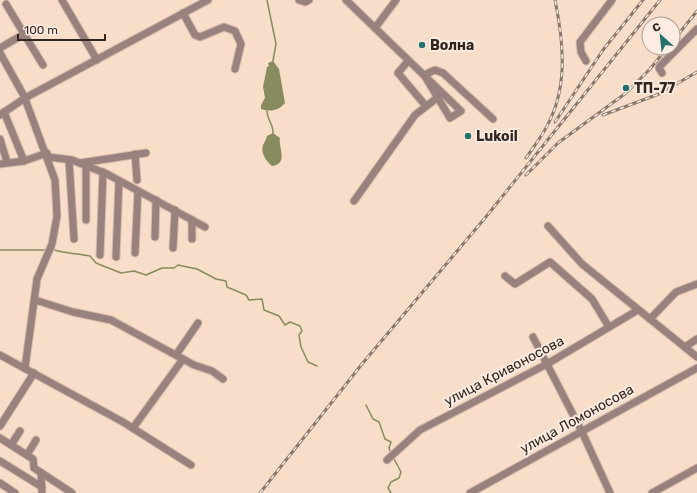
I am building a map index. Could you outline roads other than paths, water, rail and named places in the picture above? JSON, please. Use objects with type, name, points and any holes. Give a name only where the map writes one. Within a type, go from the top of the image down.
[{"type":"street","points":[[62,0],[97,60]]},
{"type":"street","points":[[24,161],[2,114],[25,98],[208,0]]},
{"type":"street","points":[[298,0],[305,2],[309,0]]},
{"type":"street","points":[[346,0],[408,61],[425,76],[461,111],[450,118],[425,76]]},
{"type":"street","points":[[375,28],[396,0]]},
{"type":"street","points":[[586,60],[581,52],[580,42],[612,0]]},
{"type":"street","points":[[6,4],[43,65]]},
{"type":"street","points":[[183,13],[195,35],[200,37],[224,27],[235,31],[241,44],[235,70]]},
{"type":"street","points":[[662,74],[660,66],[697,28]]},
{"type":"street","points":[[0,48],[24,34]]},
{"type":"street","points":[[0,53],[25,98],[55,180],[57,216],[50,249],[37,279],[25,368]]},
{"type":"street","points":[[408,61],[398,73],[426,106]]},
{"type":"street","points":[[425,76],[435,70],[443,73],[493,119]]},
{"type":"street","points":[[354,201],[415,115],[438,97]]},
{"type":"street","points":[[0,139],[3,163],[24,161],[47,155],[82,164],[103,172],[205,227]]},
{"type":"street","points":[[82,164],[146,153]]},
{"type":"street","points":[[135,154],[137,180]]},
{"type":"street","points":[[69,160],[74,239]]},
{"type":"street","points":[[82,164],[86,220]]},
{"type":"street","points":[[100,255],[103,172]]},
{"type":"street","points":[[116,257],[119,181]]},
{"type":"street","points":[[135,253],[138,190]]},
{"type":"street","points":[[155,237],[156,200]]},
{"type":"street","points":[[173,248],[175,210]]},
{"type":"street","points":[[192,220],[192,239]]},
{"type":"street","points":[[548,226],[582,264],[697,357]]},
{"type":"street","points":[[505,276],[515,284],[550,262],[592,299],[609,327]]},
{"type":"street","points":[[650,319],[676,292],[697,284]]},
{"type":"street","points":[[34,300],[73,312],[111,320],[179,357],[212,371],[223,379]]},
{"type":"street","name":"улица Кривоносова","points":[[386,460],[420,430],[547,364],[638,310]]},
{"type":"street","points":[[133,428],[179,357],[198,323]]},
{"type":"street","points":[[533,337],[582,432],[610,493]]},
{"type":"street","points":[[685,347],[697,339]]},
{"type":"street","points":[[0,355],[133,428],[191,465]]},
{"type":"street","name":"улица Ломоносова","points":[[470,493],[697,368]]},
{"type":"street","points":[[0,426],[34,373]]},
{"type":"street","points":[[11,445],[20,431]]},
{"type":"street","points":[[0,438],[33,459],[34,468],[72,493]]},
{"type":"street","points":[[27,455],[36,440]]},
{"type":"street","points":[[0,461],[42,490]]},
{"type":"street","points":[[652,493],[697,468]]},
{"type":"street","points":[[41,473],[42,490]]},
{"type":"street","points":[[0,483],[15,493]]},
{"type":"waterway","points":[[267,0],[276,44],[273,61]]},
{"type":"waterway","points":[[267,111],[273,133]]},
{"type":"waterway","points":[[52,249],[90,256],[96,263],[121,273],[134,271],[146,275],[162,268],[174,268],[178,265],[197,269],[216,279],[226,281],[227,287],[246,295],[249,300],[262,299],[264,310],[279,316],[285,325],[290,322],[300,326],[302,331],[299,335],[301,347],[308,362],[317,366]]},
{"type":"waterway","points":[[0,250],[46,250]]},
{"type":"waterway","points":[[366,405],[373,419],[379,422],[385,439],[391,442],[389,448],[391,453]]},
{"type":"waterway","points":[[391,493],[388,488],[391,482],[399,478],[401,472],[393,457]]},
{"type":"railway","points":[[526,158],[548,125],[556,106],[560,91],[562,76],[562,45],[555,0]]},
{"type":"railway","points":[[555,122],[603,50],[643,0]]},
{"type":"railway","points":[[260,493],[362,364],[485,218],[660,0]]},
{"type":"railway","points":[[681,31],[697,11]]},
{"type":"railway","points":[[526,175],[558,143],[626,93],[661,56]]},
{"type":"railway","points":[[603,115],[659,94],[697,72]]},
{"type":"place","name":"Волна","points":[[422,45]]},
{"type":"place","name":"ТП-77","points":[[626,88]]},
{"type":"place","name":"Lukoil","points":[[468,136]]}]
